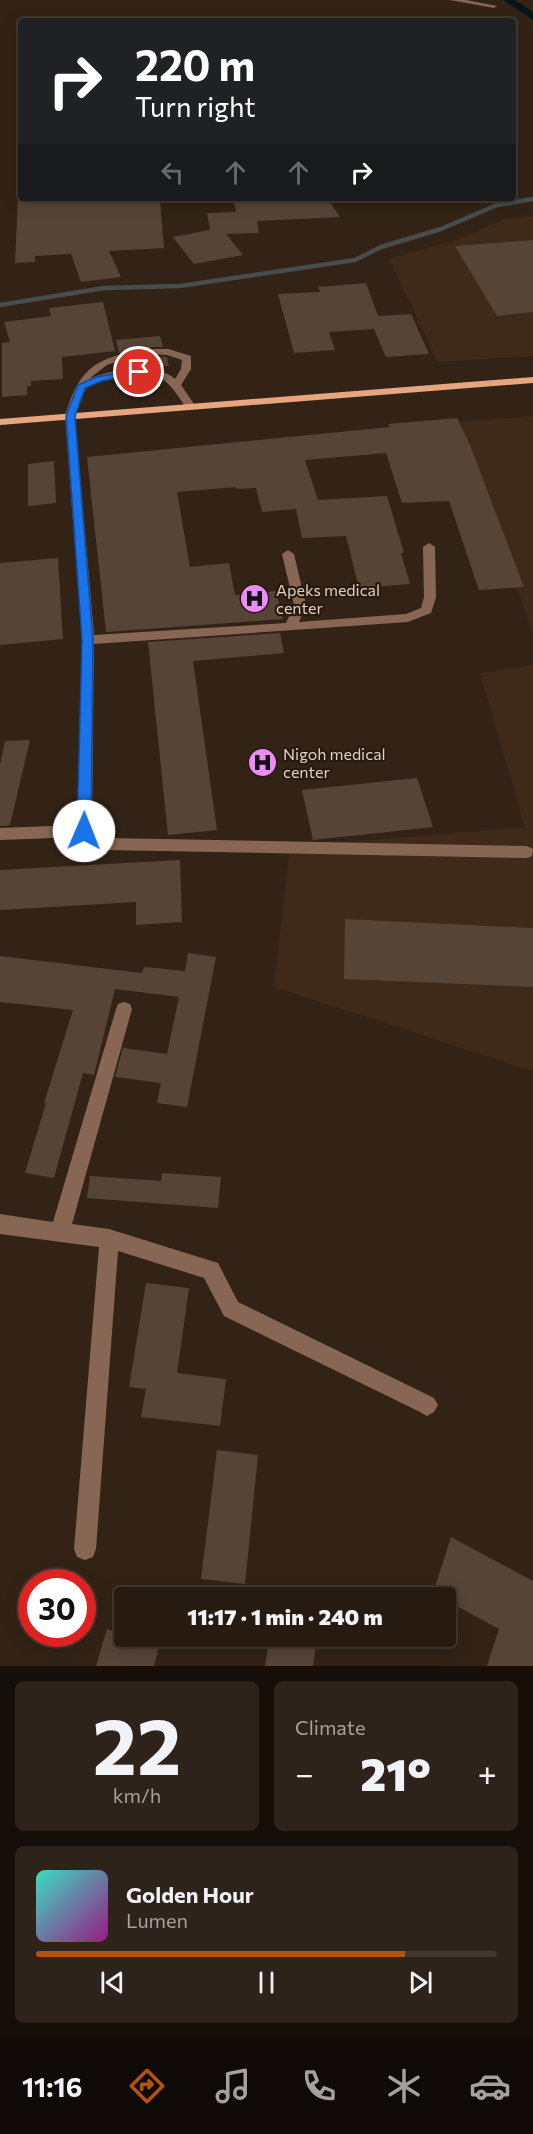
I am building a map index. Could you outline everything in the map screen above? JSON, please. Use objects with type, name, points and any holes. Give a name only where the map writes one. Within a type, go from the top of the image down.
[{"type":"main road","points":[[0,422],[533,380]]},
{"type":"street","points":[[453,0],[494,6]]},
{"type":"street","points":[[153,352],[168,352],[186,358],[186,369],[176,385]]},
{"type":"street","points":[[137,354],[120,357],[84,376],[70,416],[88,640],[84,831],[90,838],[105,844],[527,852]]},
{"type":"street","points":[[81,387],[100,379],[139,372],[158,372],[176,385],[191,407]]},
{"type":"street","points":[[88,640],[408,618],[427,610],[430,597],[429,547]]},
{"type":"street","points":[[288,554],[300,605],[291,627]]},
{"type":"street","points":[[0,834],[84,831]]},
{"type":"street","points":[[60,1232],[124,1009]]},
{"type":"street","points":[[0,1224],[110,1239],[211,1270],[231,1309],[427,1405]]},
{"type":"street","points":[[85,1549],[110,1239]]},
{"type":"shaded area","points":[[533,216],[533,356],[438,362],[389,259],[456,240],[505,219]]},
{"type":"shaded area","points":[[533,416],[533,633],[456,422]]},
{"type":"shaded area","points":[[533,665],[533,1071],[274,987],[290,847],[525,827],[480,673]]},
{"type":"building","points":[[18,198],[18,201],[117,201],[117,203],[160,201],[164,248],[109,251],[121,277],[81,282],[71,254],[35,256],[35,262],[15,263]]},
{"type":"building","points":[[234,201],[329,201],[340,217],[257,221],[259,233],[226,234],[243,255],[194,264],[173,237],[210,230],[207,213],[236,212]]},
{"type":"building","points":[[533,240],[533,312],[497,316],[455,246]]},
{"type":"building","points":[[366,283],[378,316],[411,314],[429,354],[386,357],[374,329],[329,332],[335,350],[294,353],[278,294],[320,292],[318,287]]},
{"type":"building","points":[[103,302],[115,351],[62,357],[63,379],[31,381],[31,386],[27,386],[27,395],[2,397],[2,343],[10,342],[4,322],[51,316],[49,308]]},
{"type":"building","points":[[160,336],[163,347],[152,347],[146,352],[150,356],[167,357],[169,366],[123,367],[121,363],[143,356],[144,353],[137,349],[119,353],[116,340]]},
{"type":"building","points":[[457,418],[470,445],[524,587],[479,590],[449,501],[402,503],[386,453],[305,460],[318,500],[387,496],[404,553],[401,553],[410,584],[359,588],[346,536],[302,538],[296,509],[262,512],[256,488],[236,489],[236,487],[177,492],[190,567],[229,563],[235,595],[276,591],[283,619],[106,632],[87,457],[390,427],[388,424]]},
{"type":"building","points":[[54,461],[56,503],[28,506],[28,464]]},
{"type":"building","points":[[58,558],[63,639],[0,645],[0,563]]},
{"type":"building","points":[[280,633],[284,653],[193,661],[217,830],[168,835],[148,642]]},
{"type":"building","points":[[30,740],[10,825],[0,826],[0,765],[5,741]]},
{"type":"building","points":[[417,778],[433,827],[313,840],[302,790]]},
{"type":"building","points":[[180,860],[182,922],[136,925],[136,902],[0,910],[0,870]]},
{"type":"building","points":[[345,919],[533,928],[533,987],[344,979]]},
{"type":"building","points":[[188,953],[216,957],[187,1107],[157,1103],[161,1083],[115,1077],[123,1048],[167,1054],[179,997],[115,989],[94,1075],[83,1073],[54,1178],[25,1173],[73,1010],[0,1002],[0,956],[142,973],[144,967],[185,971]]},
{"type":"building","points":[[162,1173],[221,1177],[218,1208],[87,1198],[90,1176],[161,1181]]},
{"type":"building","points":[[146,1283],[189,1288],[177,1373],[226,1379],[220,1426],[141,1417],[146,1389],[129,1387]]},
{"type":"building","points":[[217,1450],[258,1455],[245,1584],[201,1579]]},
{"type":"building","points":[[451,1537],[533,1581],[533,1666],[487,1666],[499,1629],[456,1606],[456,1587],[435,1587]]},
{"type":"building","points":[[107,1629],[114,1631],[114,1647],[159,1647],[154,1666],[96,1666]]},
{"type":"building","points":[[268,1647],[316,1647],[313,1666],[265,1666]]},
{"type":"waterway","points":[[508,0],[533,17]]},
{"type":"waterway","points":[[0,305],[104,288],[180,286],[355,260],[381,247],[441,229],[497,205],[533,199]]},
{"type":"place","name":"Apeks medical center","points":[[255,598]]},
{"type":"place","name":"Nigoh medical center","points":[[262,762]]},
{"type":"route","points":[[84,831],[88,640],[70,416],[81,387],[100,379],[139,372]]}]
